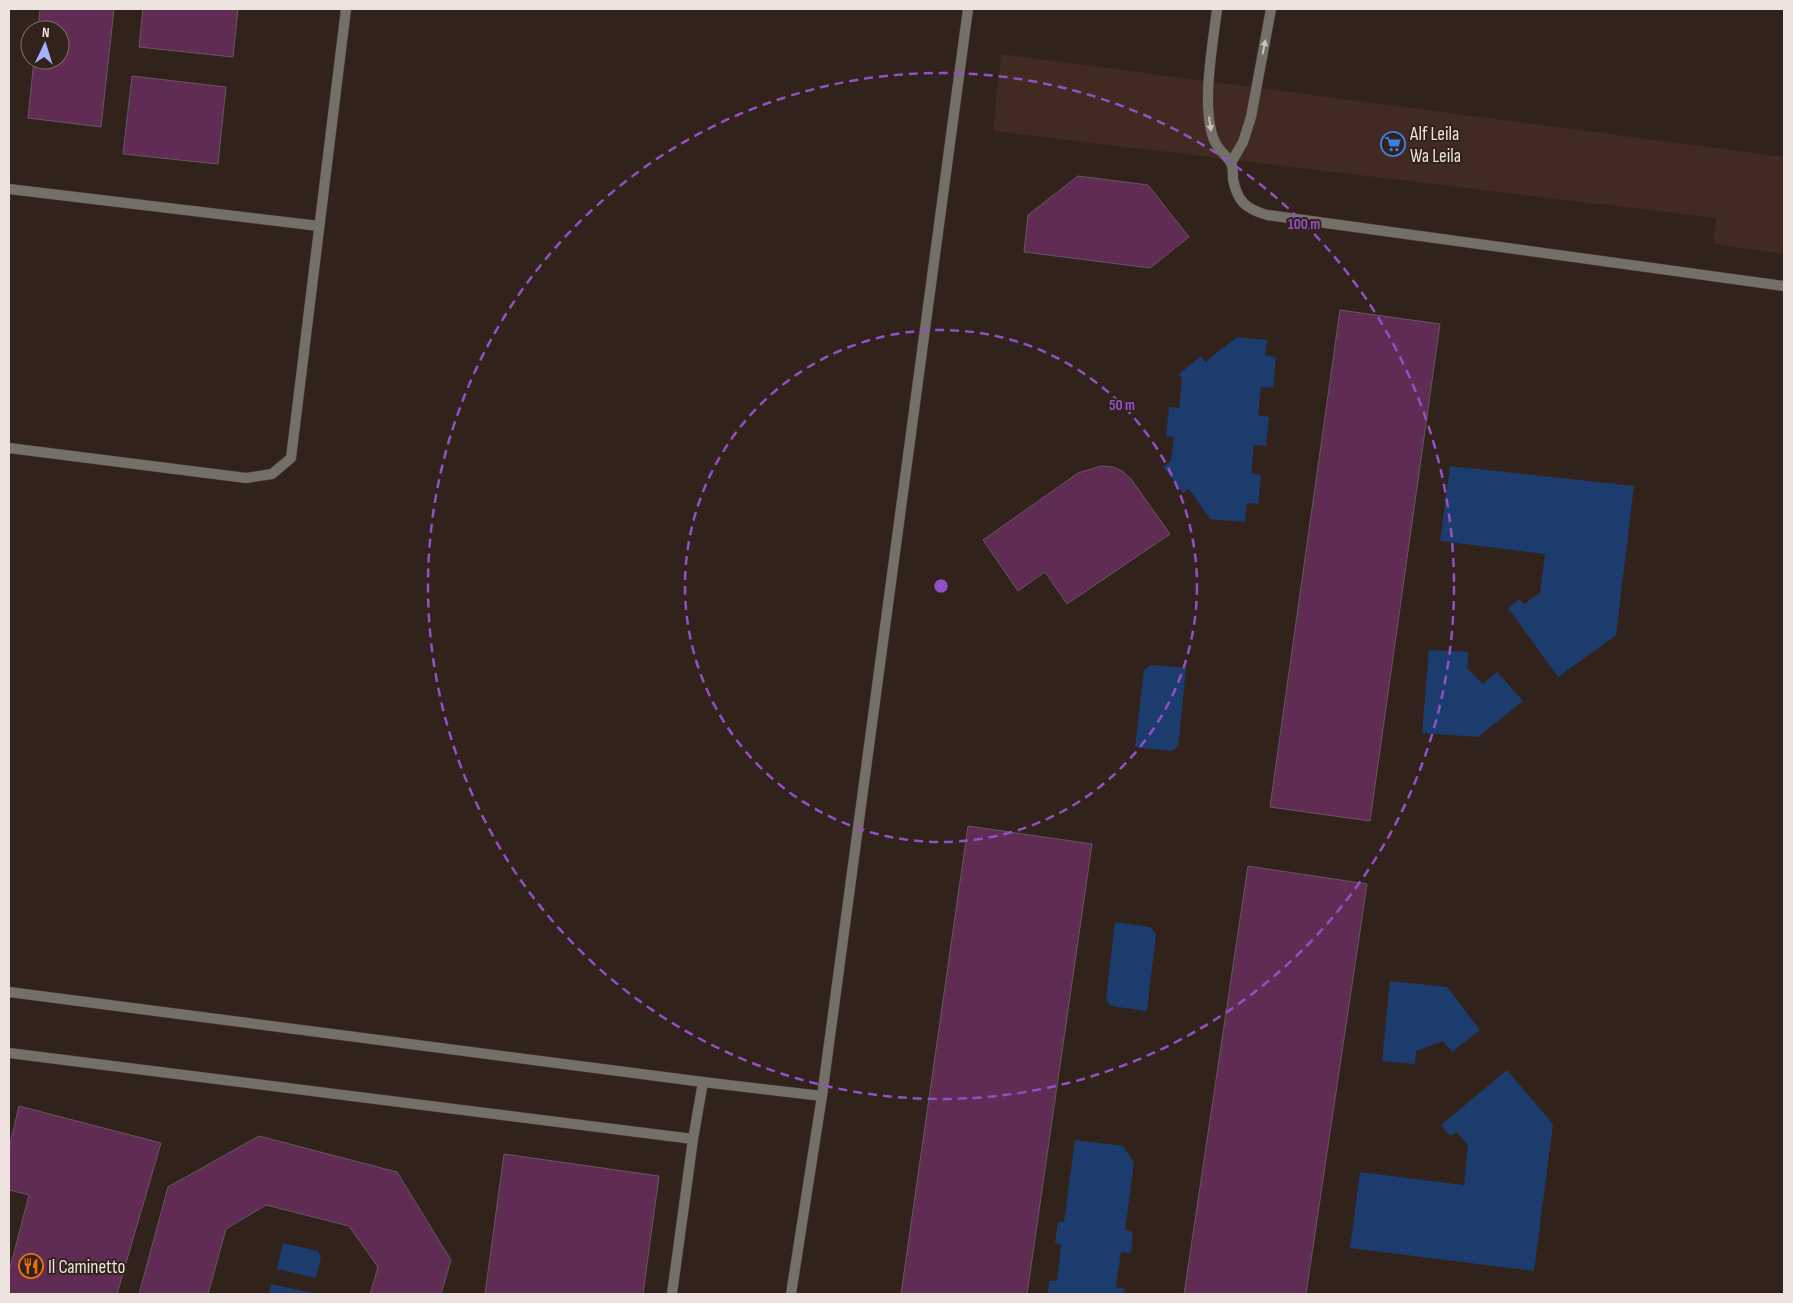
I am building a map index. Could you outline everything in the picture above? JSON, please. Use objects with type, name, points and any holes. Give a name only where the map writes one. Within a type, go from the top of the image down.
[{"type":"street","points":[[9,448],[246,478],[272,474],[291,458],[346,9]]},
{"type":"street","points":[[791,1294],[822,1096],[968,9]]},
{"type":"street","points":[[1217,9],[1209,79],[1210,130],[1215,143],[1231,163],[1236,192],[1243,203],[1254,211],[1267,215],[1784,286]]},
{"type":"street","points":[[1231,163],[1243,142],[1251,117],[1271,9]]},
{"type":"street","points":[[9,189],[319,226]]},
{"type":"street","points":[[9,992],[822,1096]]},
{"type":"street","points":[[9,1053],[693,1140]]},
{"type":"street","points":[[672,1294],[702,1082]]},
{"type":"shaded area","name":"Alf Leila Wa Leila","points":[[1001,54],[1784,157],[1784,254],[1713,244],[1716,218],[993,131]]},
{"type":"water","points":[[1237,337],[1267,340],[1265,355],[1276,357],[1273,388],[1261,387],[1258,415],[1269,417],[1266,446],[1254,445],[1251,473],[1261,475],[1258,504],[1247,503],[1245,522],[1210,519],[1189,489],[1183,493],[1163,467],[1171,461],[1174,437],[1166,436],[1169,407],[1179,408],[1182,379],[1179,374],[1201,356],[1205,362]]},
{"type":"water","points":[[1450,466],[1634,486],[1616,635],[1558,677],[1508,608],[1519,599],[1524,604],[1540,593],[1545,554],[1440,541]]},
{"type":"water","points":[[1429,650],[1468,652],[1467,668],[1483,684],[1497,672],[1523,701],[1478,737],[1422,733]]},
{"type":"water","points":[[1151,665],[1186,668],[1178,746],[1172,751],[1135,747],[1144,670]]},
{"type":"water","points":[[1115,922],[1150,927],[1156,934],[1147,1011],[1111,1006],[1106,999]]},
{"type":"water","points":[[1390,981],[1447,987],[1480,1030],[1452,1052],[1443,1041],[1416,1051],[1415,1064],[1382,1061]]},
{"type":"water","points":[[1507,1070],[1553,1124],[1534,1271],[1350,1248],[1360,1172],[1464,1185],[1468,1146],[1457,1132],[1450,1136],[1441,1125]]},
{"type":"water","points":[[1075,1140],[1123,1146],[1134,1163],[1125,1230],[1133,1232],[1131,1253],[1121,1252],[1116,1287],[1125,1289],[1124,1294],[1048,1294],[1049,1281],[1057,1281],[1061,1245],[1055,1243],[1058,1222],[1064,1222]]},
{"type":"water","points":[[283,1243],[318,1251],[321,1258],[316,1278],[277,1269]]},
{"type":"water","points":[[271,1284],[313,1293],[269,1294]]},
{"type":"building","points":[[40,9],[114,9],[101,127],[28,118],[33,70],[70,70],[70,20],[39,20]]},
{"type":"building","points":[[143,9],[238,9],[233,57],[139,47]]},
{"type":"building","points":[[132,76],[226,87],[218,164],[123,154]]},
{"type":"building","points":[[1078,176],[1148,185],[1189,237],[1150,268],[1024,252],[1028,215]]},
{"type":"building","points":[[1340,310],[1440,324],[1370,821],[1270,807]]},
{"type":"building","points":[[1101,466],[1113,467],[1122,471],[1131,479],[1170,534],[1067,604],[1045,572],[1018,591],[983,540],[1078,473]]},
{"type":"building","points":[[968,826],[1092,844],[1027,1294],[901,1294]]},
{"type":"building","points":[[1248,866],[1367,884],[1306,1294],[1184,1294]]},
{"type":"building","points":[[19,1106],[161,1143],[117,1294],[9,1294],[9,1272],[29,1195],[9,1190],[9,1148]]},
{"type":"building","points":[[259,1136],[397,1172],[451,1260],[441,1294],[370,1294],[378,1267],[349,1226],[266,1205],[226,1229],[208,1294],[139,1294],[168,1187]]},
{"type":"building","points":[[504,1154],[659,1176],[643,1294],[485,1294]]},
{"type":"place","name":"Alf Leila Wa Leila","points":[[1393,144]]},
{"type":"place","name":"Il Caminetto","points":[[31,1266]]}]
